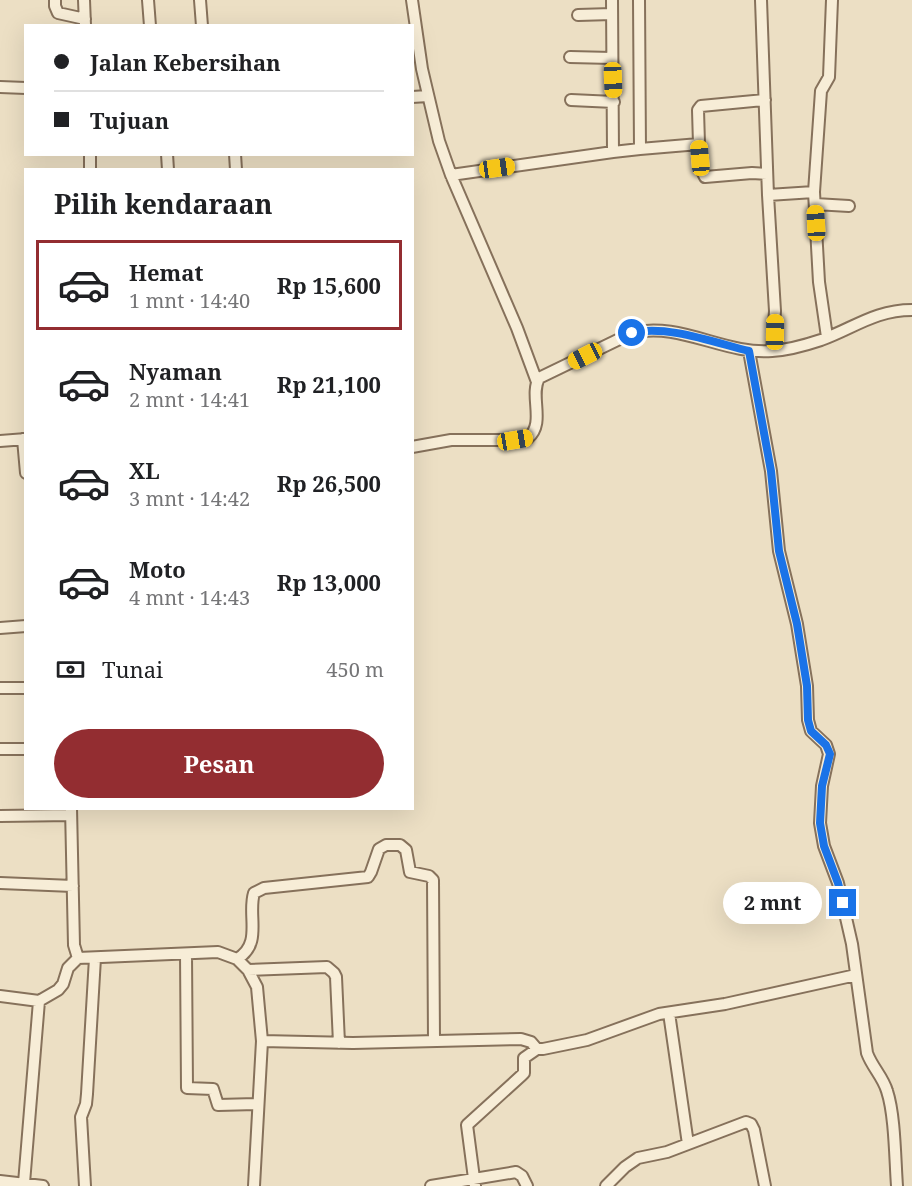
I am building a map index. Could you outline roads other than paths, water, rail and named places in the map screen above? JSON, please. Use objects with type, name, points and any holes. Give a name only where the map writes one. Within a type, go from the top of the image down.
[{"type":"street","points":[[55,0],[58,13],[85,22],[84,0]]},
{"type":"street","points":[[148,0],[150,24]]},
{"type":"street","points":[[200,0],[201,24]]},
{"type":"street","points":[[412,0],[439,141],[451,175],[517,328],[537,382],[536,426],[528,438],[451,440],[414,447]]},
{"type":"street","points":[[612,0],[613,152]]},
{"type":"street","points":[[639,0],[639,149]]},
{"type":"street","points":[[761,0],[767,174],[775,311],[772,351]]},
{"type":"street","points":[[827,337],[819,282],[814,192],[821,92],[829,79],[831,0]]},
{"type":"street","points":[[578,15],[612,14]]},
{"type":"street","points":[[570,57],[612,57]]},
{"type":"street","points":[[0,87],[24,88]]},
{"type":"street","points":[[414,97],[429,96]]},
{"type":"street","points":[[571,100],[614,102]]},
{"type":"street","points":[[765,100],[701,106],[698,110],[699,144],[702,171],[705,177],[767,174]]},
{"type":"street","points":[[451,175],[613,152],[699,144]]},
{"type":"street","points":[[768,195],[814,192]]},
{"type":"street","points":[[815,204],[849,206]]},
{"type":"street","points":[[537,382],[546,374],[632,333],[646,330],[668,332],[749,351],[772,351],[796,347],[827,337],[872,316],[912,310]]},
{"type":"street","points":[[749,351],[771,471],[779,551],[797,624],[807,686],[808,720],[811,731],[826,745],[830,754],[822,786],[820,823],[824,846],[838,883],[852,944],[867,1053],[889,1097],[897,1186]]},
{"type":"street","points":[[0,441],[24,439]]},
{"type":"street","points":[[0,628],[24,626]]},
{"type":"street","points":[[0,688],[24,688]]},
{"type":"street","points":[[0,749],[24,749]]},
{"type":"street","points":[[0,816],[71,812],[74,945],[78,958]]},
{"type":"street","points":[[237,958],[245,954],[250,947],[254,893],[272,887],[368,876],[379,849],[391,844],[404,846],[410,872],[429,876],[433,880],[434,1040]]},
{"type":"street","points":[[0,883],[73,886]]},
{"type":"street","points":[[0,996],[39,1001],[58,990],[63,984],[68,968],[78,958],[218,952],[237,958],[248,970],[257,987],[262,1041],[254,1186]]},
{"type":"street","points":[[186,954],[187,1087],[213,1089],[218,1105],[258,1104]]},
{"type":"street","points":[[85,1186],[81,1117],[87,1094],[95,958]]},
{"type":"street","points":[[248,970],[327,967],[331,969],[336,977],[339,1043]]},
{"type":"street","points":[[474,1183],[467,1125],[524,1073],[524,1058],[537,1049],[587,1040],[669,1012],[725,1004],[856,975]]},
{"type":"street","points":[[24,1183],[39,1001]]},
{"type":"street","points":[[669,1012],[688,1144]]},
{"type":"street","points":[[262,1041],[339,1043],[520,1039],[531,1042],[537,1049]]},
{"type":"street","points":[[606,1186],[616,1174],[638,1158],[668,1152],[746,1122],[751,1124],[754,1130],[765,1186]]},
{"type":"street","points":[[431,1186],[474,1183],[516,1172],[522,1176],[527,1186]]},
{"type":"street","points":[[0,1181],[43,1186]]}]
